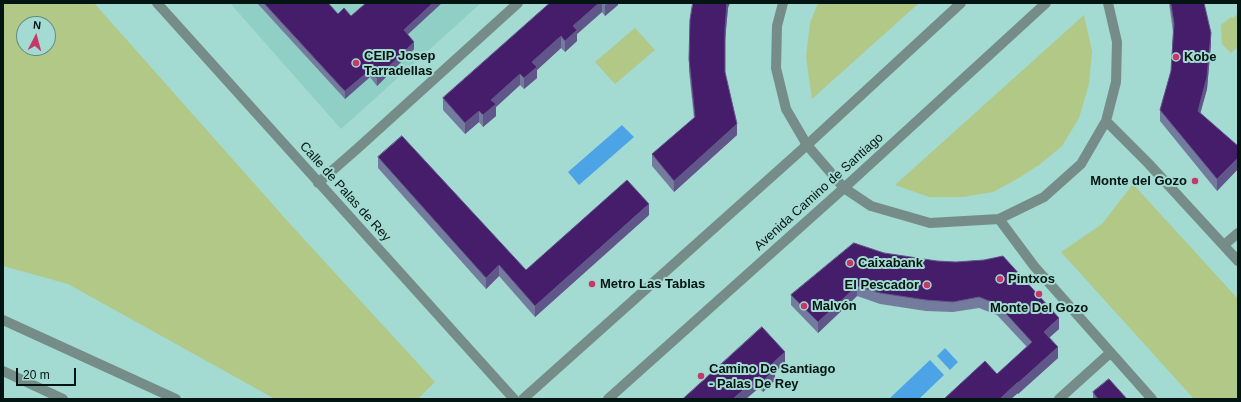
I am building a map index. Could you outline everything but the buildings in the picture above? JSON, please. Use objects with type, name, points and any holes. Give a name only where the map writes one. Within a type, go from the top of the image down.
[{"type":"street","name":"Calle de Palas de Rey","points":[[156,3],[514,399]]},
{"type":"street","points":[[318,183],[370,138],[518,3]]},
{"type":"street","points":[[783,3],[777,26],[776,68],[786,109],[807,145],[844,188],[871,206],[930,222],[999,219],[1044,197],[1081,164],[1106,121],[1116,82],[1117,42],[1108,3]]},
{"type":"street","points":[[524,399],[807,145],[962,3]]},
{"type":"street","name":"Avenida Camino de Santiago","points":[[608,399],[844,188],[1046,3]]},
{"type":"street","points":[[1106,121],[1148,163],[1238,261]]},
{"type":"street","points":[[999,219],[1034,266],[1152,399]]},
{"type":"street","points":[[1224,245],[1238,233]]},
{"type":"street","points":[[3,320],[176,399]]},
{"type":"street","points":[[1059,399],[1110,353]]},
{"type":"street","points":[[3,371],[64,399]]},
{"type":"shaded area","points":[[3,3],[94,3],[291,225],[435,382],[418,399],[275,399],[68,284],[3,266]]},
{"type":"shaded area","points":[[230,3],[481,3],[341,129]]},
{"type":"shaded area","points":[[818,3],[919,3],[812,99],[806,57],[810,23]]},
{"type":"shaded area","points":[[1238,14],[1238,47],[1231,53],[1222,44],[1221,25],[1231,17],[1233,18]]},
{"type":"shaded area","points":[[1084,15],[1092,51],[1089,84],[1079,118],[1062,146],[1039,165],[993,192],[963,197],[929,197],[895,185]]},
{"type":"shaded area","points":[[635,28],[655,50],[615,84],[595,62]]},
{"type":"shaded area","points":[[1133,184],[1238,299],[1238,399],[1194,399],[1061,252],[1102,224]]},
{"type":"water","points":[[622,125],[634,137],[579,185],[568,172]]},
{"type":"water","points":[[945,348],[958,362],[950,370],[937,356]]},
{"type":"water","points":[[930,360],[944,375],[919,399],[889,399]]},
{"type":"place","name":"Kobe","points":[[1176,57]]},
{"type":"place","name":"CEIP Josep Tarradellas","points":[[356,63]]},
{"type":"place","name":"Monte del Gozo","points":[[1195,181]]},
{"type":"place","name":"Caixabank","points":[[850,263]]},
{"type":"place","name":"Pintxos","points":[[1000,279]]},
{"type":"place","name":"Metro Las Tablas","points":[[592,284]]},
{"type":"place","name":"El Pescador","points":[[927,285]]},
{"type":"place","name":"Monte Del Gozo","points":[[1039,294]]},
{"type":"place","name":"Malvón","points":[[804,306]]},
{"type":"place","name":"Camino De Santiago - Palas De Rey","points":[[701,376]]}]
